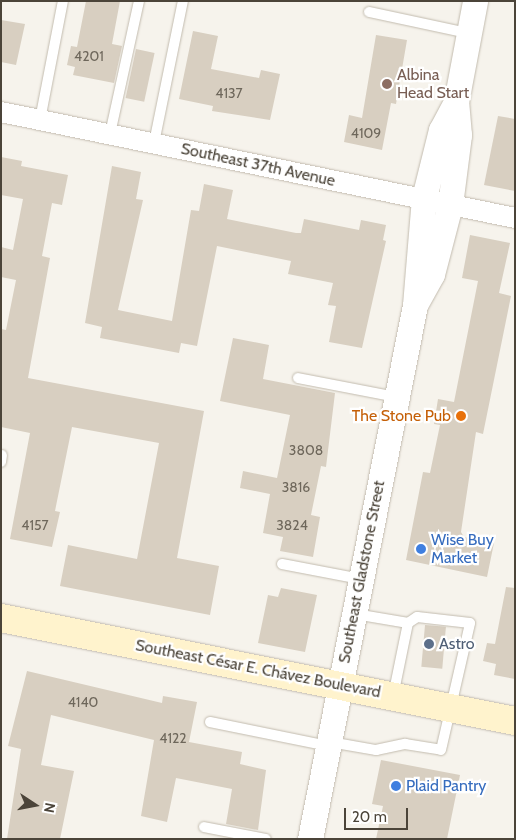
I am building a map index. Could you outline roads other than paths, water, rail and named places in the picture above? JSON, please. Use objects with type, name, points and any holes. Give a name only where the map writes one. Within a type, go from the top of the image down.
[{"type":"main road","name":"Southeast César E. Chávez Boulevard","points":[[2,622],[340,685],[515,721]]},
{"type":"street","name":"Southeast Gladstone Street","points":[[310,839],[415,305],[424,198],[440,130],[456,102],[476,1]]},
{"type":"street","name":"Southeast Gladstone Street","points":[[415,305],[432,274],[450,205],[460,135],[456,102]]},
{"type":"street","name":"Southeast 37th Avenue","points":[[1,112],[515,218]]},
{"type":"lane","points":[[40,120],[63,1]]},
{"type":"lane","points":[[110,134],[139,1]]},
{"type":"lane","points":[[154,143],[182,1]]},
{"type":"lane","points":[[369,12],[470,33]]},
{"type":"lane","points":[[298,378],[397,397]]},
{"type":"lane","points":[[1,462],[2,455]]},
{"type":"lane","points":[[282,564],[361,579]]},
{"type":"lane","points":[[210,722],[328,744],[376,750],[405,744],[441,750],[470,623],[417,617],[408,623],[354,614]]},
{"type":"lane","points":[[393,696],[408,623]]},
{"type":"lane","points":[[204,827],[266,839]]},
{"type":"place","name":"Albina Head Start","points":[[387,84]]},
{"type":"place","name":"The Stone Pub","points":[[461,416]]},
{"type":"place","name":"Wise Buy Market","points":[[421,549]]},
{"type":"place","name":"Astro","points":[[429,644]]},
{"type":"place","name":"Plaid Pantry","points":[[396,786]]}]
